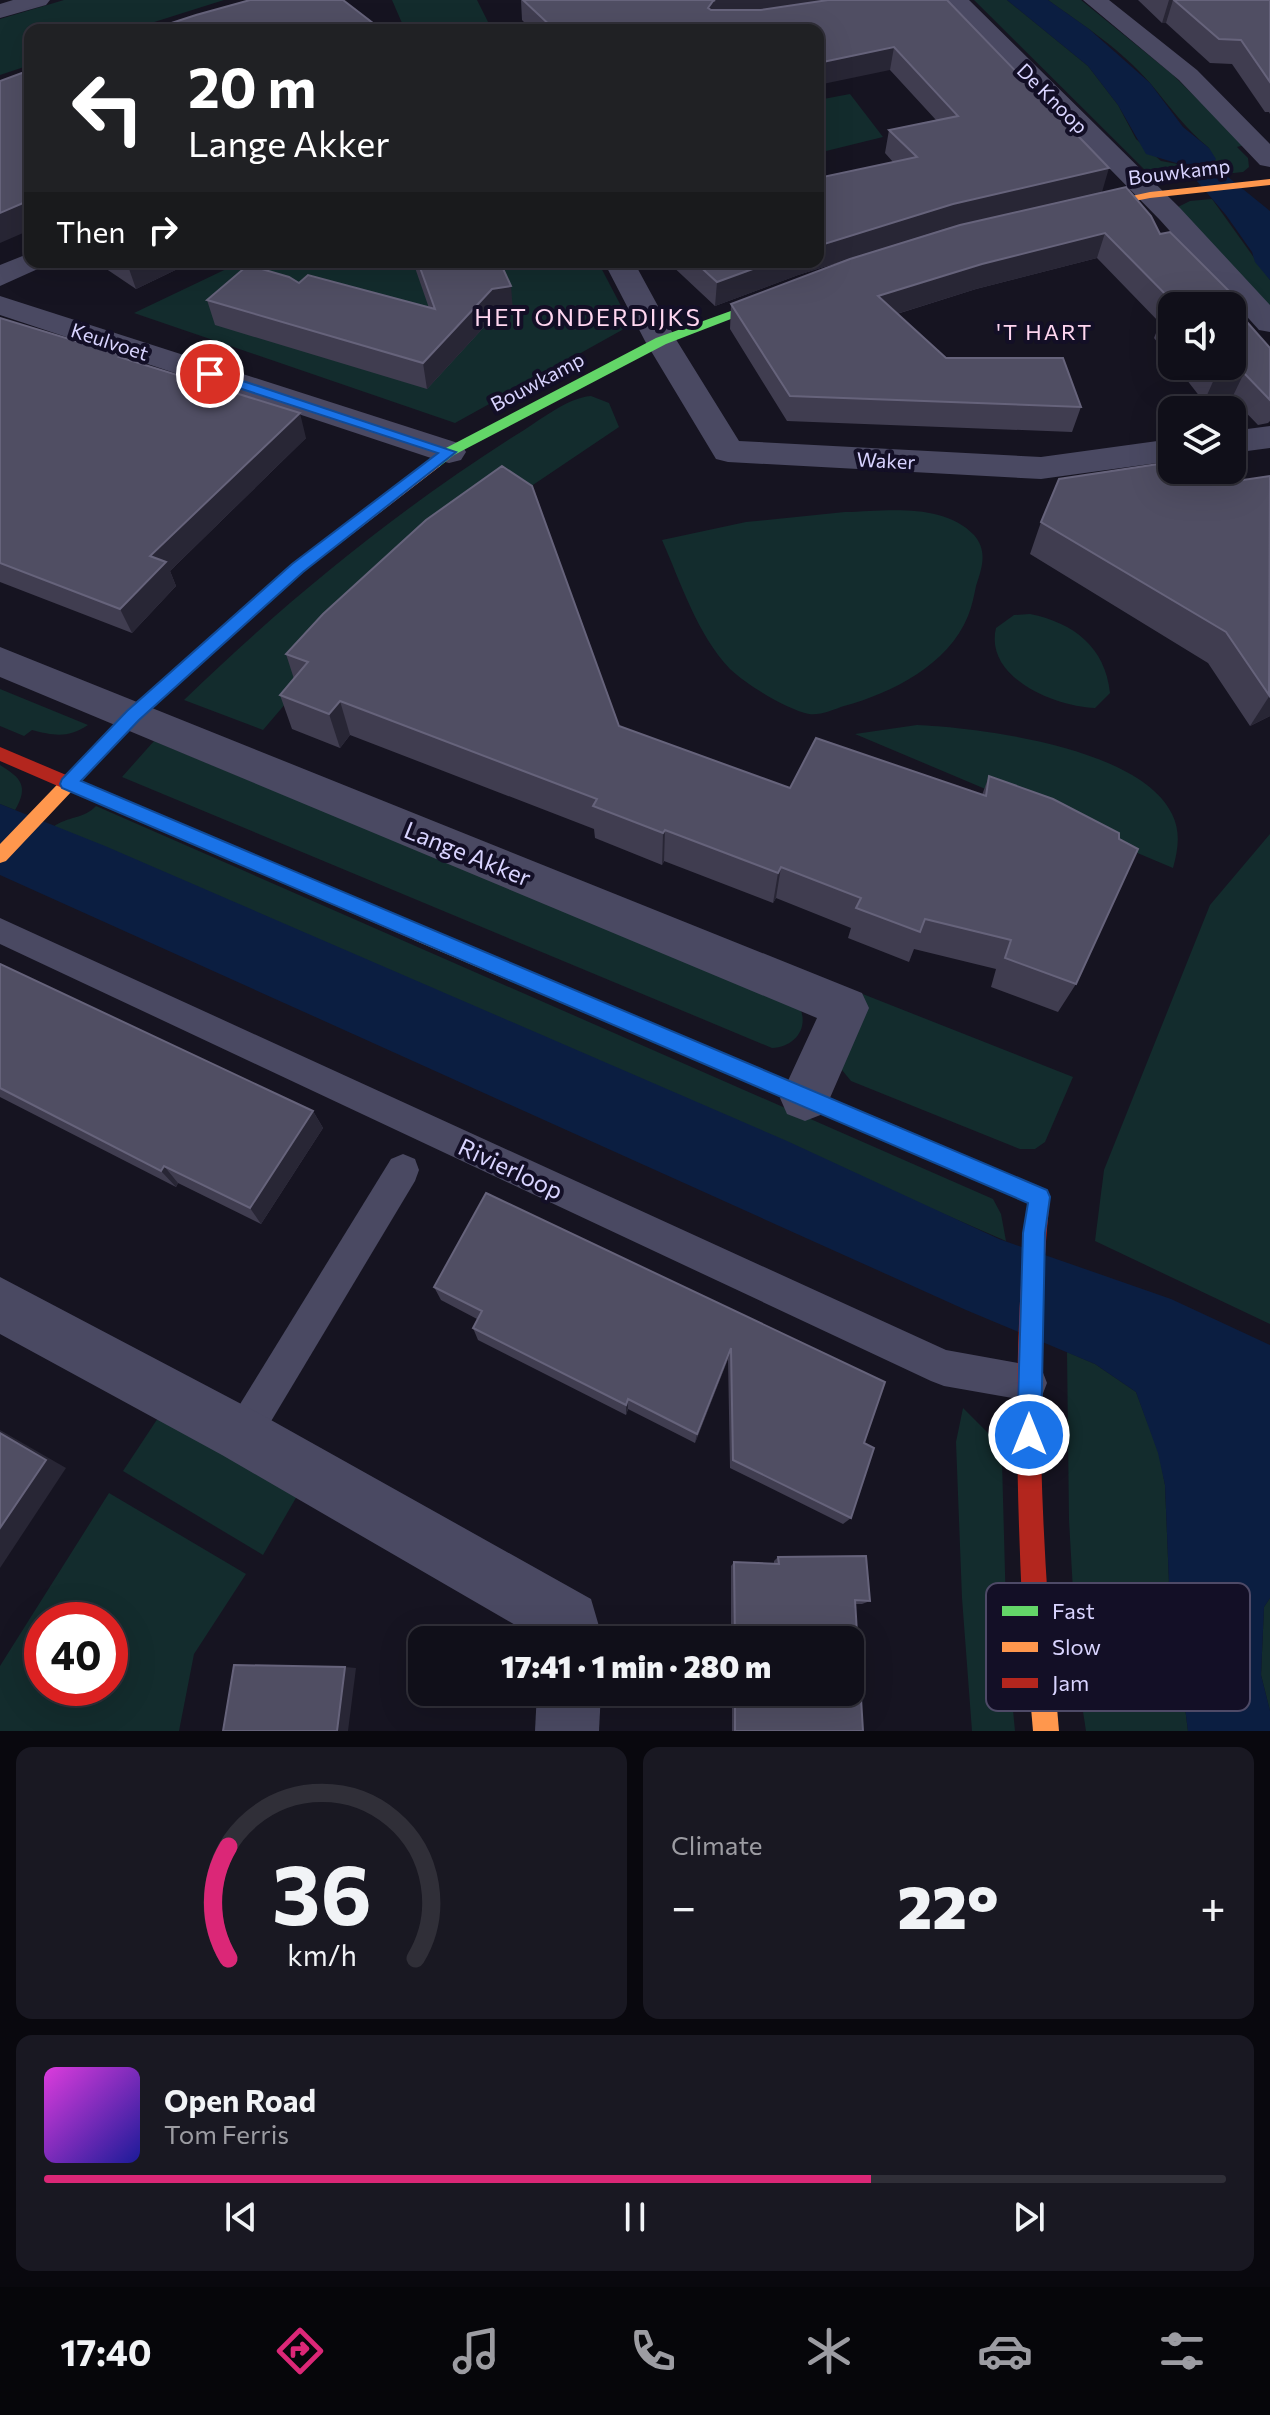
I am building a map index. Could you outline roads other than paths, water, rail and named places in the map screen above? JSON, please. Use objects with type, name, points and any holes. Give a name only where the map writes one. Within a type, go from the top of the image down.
[{"type":"street","points":[[0,11],[38,0]]},
{"type":"street","name":"De Knoop","points":[[956,0],[1150,195]]},
{"type":"street","points":[[1095,0],[1188,75],[1269,156]]},
{"type":"street","name":"Bouwkamp","points":[[1066,211],[1150,195],[1263,183]]},
{"type":"street","points":[[1150,195],[1270,323]]},
{"type":"street","points":[[0,277],[24,265]]},
{"type":"street","points":[[622,268],[661,341]]},
{"type":"street","name":"Bouwkamp","points":[[0,856],[133,716],[298,568],[449,452],[661,341],[804,288]]},
{"type":"street","name":"Keulvoet","points":[[0,305],[449,452]]},
{"type":"street","name":"Waker","points":[[661,341],[728,451],[1041,468],[1158,452]]},
{"type":"street","points":[[1246,440],[1270,437]]},
{"type":"street","name":"Lange Akker","points":[[0,661],[845,1008],[805,1098]]},
{"type":"street","points":[[0,754],[1039,1197],[1034,1233],[1029,1374],[1032,1583]]},
{"type":"street","points":[[0,1304],[242,1435],[569,1621],[570,1626]]},
{"type":"street","points":[[567,1731],[568,1706]]},
{"type":"street","points":[[1044,1711],[1046,1731]]},
{"type":"lane","name":"Rivierloop","points":[[0,930],[944,1368],[1029,1374]]},
{"type":"lane","points":[[242,1435],[403,1170]]},
{"type":"water","points":[[1007,0],[1048,0],[1089,29],[1150,83],[1183,127],[1209,148],[1216,159],[1212,164],[1270,211],[1270,280],[1226,215],[1183,165],[1146,154],[1118,105],[1088,66]]},
{"type":"water","points":[[0,804],[105,846],[787,1141],[999,1239],[1171,1299],[1270,1345],[1270,1598],[1264,1607],[1261,1675],[1270,1711],[1270,1731],[1188,1731],[1185,1711],[1250,1711],[1250,1583],[1169,1583],[1165,1485],[1158,1453],[1136,1392],[1095,1364],[966,1310],[0,875]]},
{"type":"district","name":"HET ONDERDIJKS","points":[[588,316]]},
{"type":"district","name":"'T HART","points":[[1045,331]]}]
